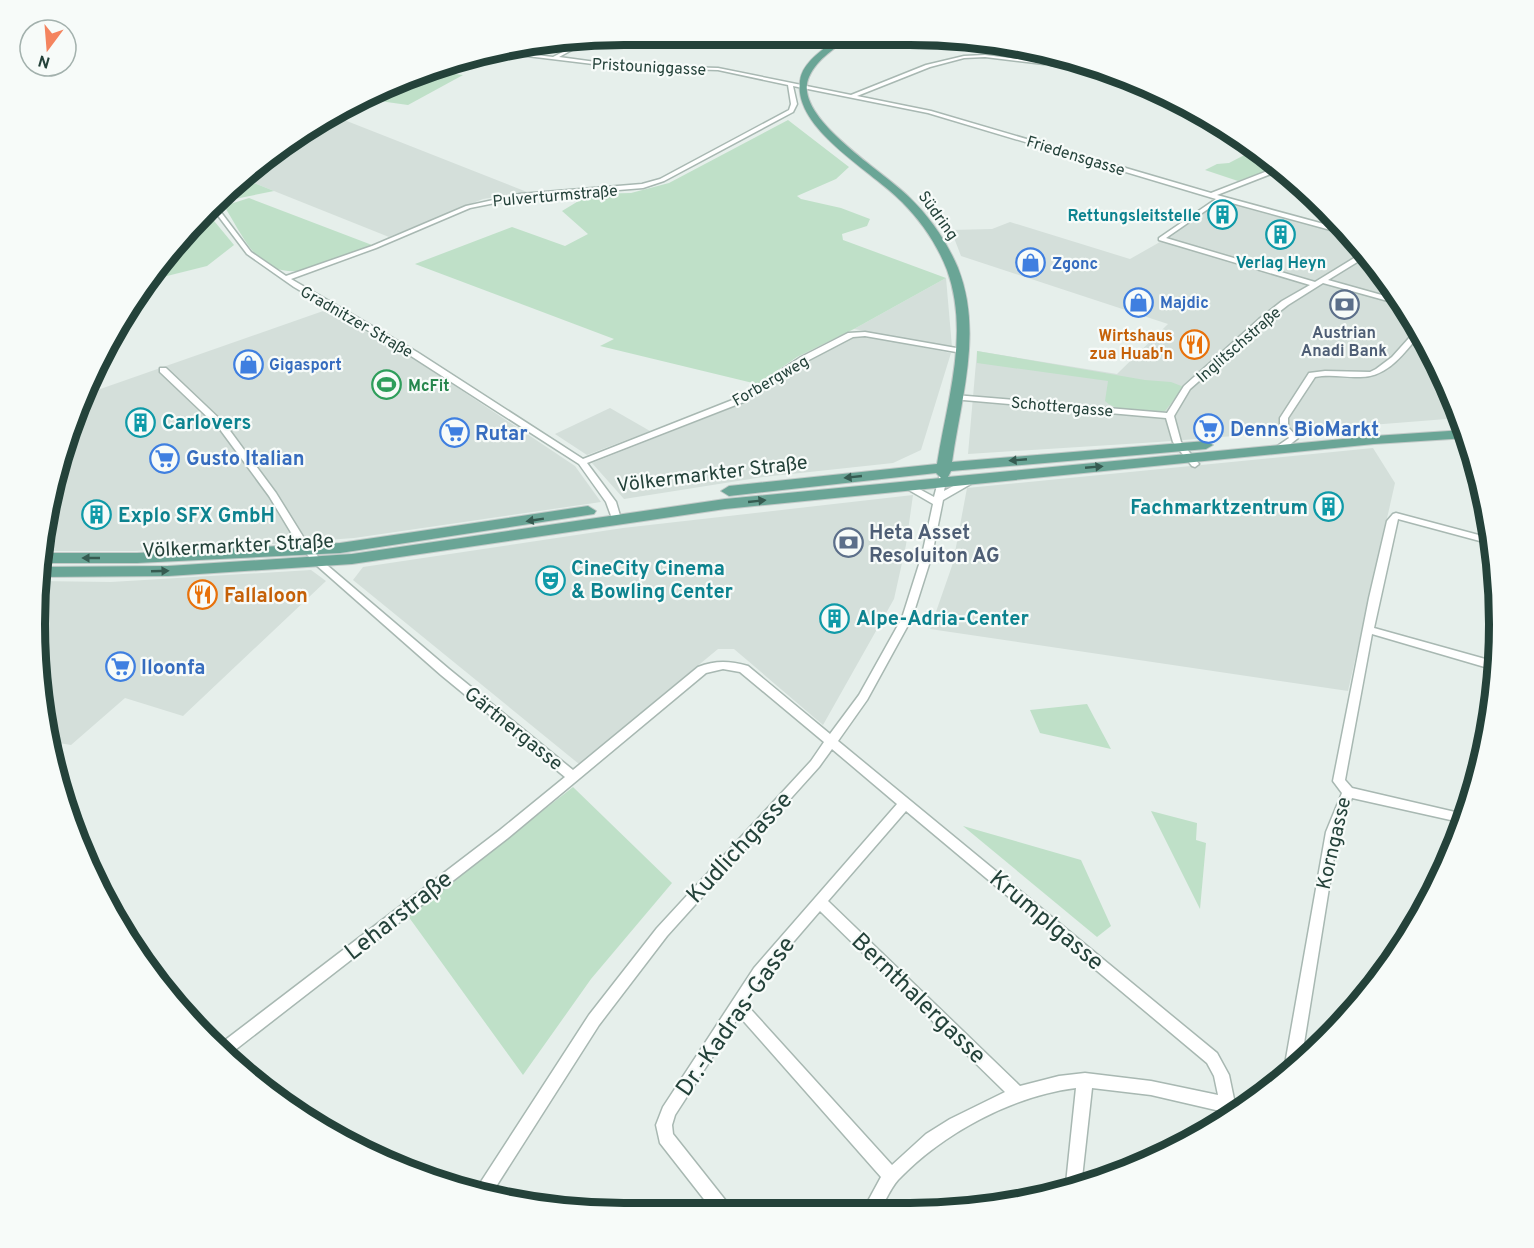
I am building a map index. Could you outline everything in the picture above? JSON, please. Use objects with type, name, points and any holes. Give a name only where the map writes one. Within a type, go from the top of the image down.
[{"type":"main road","points":[[802,87],[807,70],[817,58],[834,45]]},
{"type":"main road","name":"Südring","points":[[802,87],[809,112],[820,127],[896,190],[929,226],[952,268],[960,293],[963,325],[962,351],[943,474]]},
{"type":"main road","name":"Völkermarkter Straße","points":[[53,568],[420,550],[729,491],[909,478],[973,479],[1294,438],[1454,426]]},
{"type":"main road","name":"Völkermarkter Straße","points":[[909,478],[986,463],[1184,451],[1280,449],[1457,435]]},
{"type":"main road","points":[[909,478],[946,449],[986,463]]},
{"type":"main road","points":[[909,478],[943,474],[973,479]]},
{"type":"street","points":[[554,58],[574,47]]},
{"type":"street","name":"Pristouniggasse","points":[[522,54],[618,66],[718,69],[802,87]]},
{"type":"street","points":[[850,97],[928,66],[963,57],[985,56],[1068,67]]},
{"type":"street","points":[[1044,63],[1048,62]]},
{"type":"street","name":"Pulverturmstraße","points":[[287,278],[321,267],[468,207],[489,201],[558,192],[623,189],[662,180],[791,111],[794,104],[790,84]]},
{"type":"street","name":"Friedensgasse","points":[[802,87],[929,112],[1332,229]]},
{"type":"street","points":[[1212,195],[1270,172]]},
{"type":"street","points":[[1221,198],[1161,239],[1390,300]]},
{"type":"street","name":"Gradnitzer Straße","points":[[218,212],[249,253],[296,286],[414,354],[582,462],[614,513]]},
{"type":"street","name":"Inglitschstraße","points":[[1170,416],[1187,388],[1250,330],[1286,303],[1358,258]]},
{"type":"street","name":"Forbergweg","points":[[582,462],[743,399],[804,359],[851,335],[865,334],[962,351]]},
{"type":"street","points":[[1280,449],[1294,438],[1282,423],[1312,375],[1335,372],[1371,375],[1384,367],[1412,338]]},
{"type":"street","name":"Gärtnergasse","points":[[163,370],[222,426],[273,495],[313,556],[445,672],[574,777],[702,670],[714,665],[729,664],[744,669],[831,743]]},
{"type":"street","name":"Schottergasse","points":[[955,397],[1170,416]]},
{"type":"street","points":[[1170,416],[1184,451]]},
{"type":"street","name":"Kudlichgasse","points":[[487,1186],[594,1020],[662,932],[728,858],[777,808],[831,743],[863,697],[907,618],[927,555],[943,474]]},
{"type":"street","points":[[909,478],[936,501],[973,479]]},
{"type":"street","name":"Korngasse","points":[[1294,1057],[1332,832],[1348,792],[1339,781],[1392,522],[1396,516],[1483,539]]},
{"type":"street","points":[[1369,630],[1488,664]]},
{"type":"street","name":"Krumplgasse","points":[[831,743],[906,802],[1212,1058],[1233,1104]]},
{"type":"street","name":"Leharstraße","points":[[229,1046],[574,777]]},
{"type":"street","points":[[1348,792],[1456,817]]},
{"type":"street","name":"Dr.-Kadras-Gasse","points":[[717,1203],[666,1137],[664,1125],[668,1112],[759,972],[906,802]]},
{"type":"street","name":"Bernthalergasse","points":[[819,901],[1018,1094]]},
{"type":"street","points":[[737,1004],[891,1176]]},
{"type":"street","points":[[875,1203],[891,1176],[932,1140],[956,1124],[1018,1094],[1059,1083],[1085,1080],[1151,1088],[1230,1106]]},
{"type":"street","points":[[1073,1179],[1085,1080]]},
{"type":"shaded area","points":[[342,119],[527,192],[483,199],[389,237],[251,182],[302,143]]},
{"type":"shaded area","points":[[1221,200],[1334,231],[1391,302],[1429,368],[1451,419],[1158,442],[968,454],[977,351],[1117,374],[1168,324],[961,256],[951,230],[992,229],[1010,222],[1130,259],[1167,238]]},
{"type":"shaded area","points":[[946,278],[952,347],[854,329]]},
{"type":"shaded area","points":[[326,310],[407,354],[575,466],[601,502],[354,538],[134,551],[50,551],[65,474],[94,391]]},
{"type":"shaded area","points":[[864,336],[951,353],[921,450],[893,463],[763,477],[624,499],[592,463],[749,401],[804,364],[853,337]]},
{"type":"shaded area","points":[[610,408],[650,431],[587,455],[555,434]]},
{"type":"shaded area","points":[[1373,448],[1395,483],[1348,691],[930,629],[953,563],[967,488]]},
{"type":"shaded area","points":[[913,495],[906,545],[894,599],[823,725],[734,649],[718,649],[579,764],[353,580],[363,567],[623,528]]},
{"type":"shaded area","points":[[311,570],[326,581],[183,716],[125,698],[71,745],[57,743],[46,662],[47,581],[111,582]]},
{"type":"green space","points":[[448,73],[463,75],[408,105],[377,101],[402,89]]},
{"type":"green space","points":[[788,120],[849,167],[836,179],[797,196],[870,219],[867,226],[842,234],[843,240],[946,278],[854,329],[797,357],[757,384],[600,346],[614,339],[415,264],[512,227],[565,246],[588,234],[562,211],[590,194],[631,193],[669,183]]},
{"type":"green space","points":[[1247,154],[1269,170],[1238,181],[1205,170],[1217,164],[1229,163]]},
{"type":"green space","points":[[251,182],[274,191],[231,200]]},
{"type":"green space","points":[[249,198],[372,245],[309,270],[278,269],[264,262],[251,249],[225,206]]},
{"type":"green space","points":[[212,218],[234,245],[207,266],[161,278],[189,242]]},
{"type":"green space","points":[[977,351],[1145,380],[1171,382],[1184,387],[1165,411],[1125,410],[1105,401],[1108,381],[977,363]]},
{"type":"green space","points":[[1087,704],[1111,749],[1040,733],[1030,710]]},
{"type":"green space","points":[[573,787],[672,883],[591,979],[523,1075],[408,916]]},
{"type":"green space","points":[[1151,811],[1197,823],[1196,840],[1206,843],[1200,909]]},
{"type":"green space","points":[[963,826],[1081,860],[1111,926],[1097,937]]},
{"type":"place","name":"Rettungsleitstelle","points":[[1222,215]]},
{"type":"place","name":"Verlag Heyn","points":[[1281,234]]},
{"type":"place","name":"Zgonc","points":[[1031,263]]},
{"type":"place","name":"Majdic","points":[[1139,302]]},
{"type":"place","name":"Austrian Anadi Bank","points":[[1344,304]]},
{"type":"place","name":"Wirtshaus zua Huab'n","points":[[1194,344]]},
{"type":"place","name":"Gigasport","points":[[248,364]]},
{"type":"place","name":"McFit","points":[[387,385]]},
{"type":"place","name":"Carlovers","points":[[141,422]]},
{"type":"place","name":"Denns BioMarkt","points":[[1209,429]]},
{"type":"place","name":"Rutar","points":[[454,433]]},
{"type":"place","name":"Gusto Italian","points":[[165,458]]},
{"type":"place","name":"Fachmarktzentrum","points":[[1329,507]]},
{"type":"place","name":"Explo SFX GmbH","points":[[97,515]]},
{"type":"place","name":"Heta Asset Resoluiton AG","points":[[848,543]]},
{"type":"place","name":"CineCity Cinema & Bowling Center","points":[[550,580]]},
{"type":"place","name":"Fallaloon","points":[[203,595]]},
{"type":"place","name":"Alpe-Adria-Center","points":[[835,618]]},
{"type":"place","name":"Iloonfa","points":[[120,667]]}]
